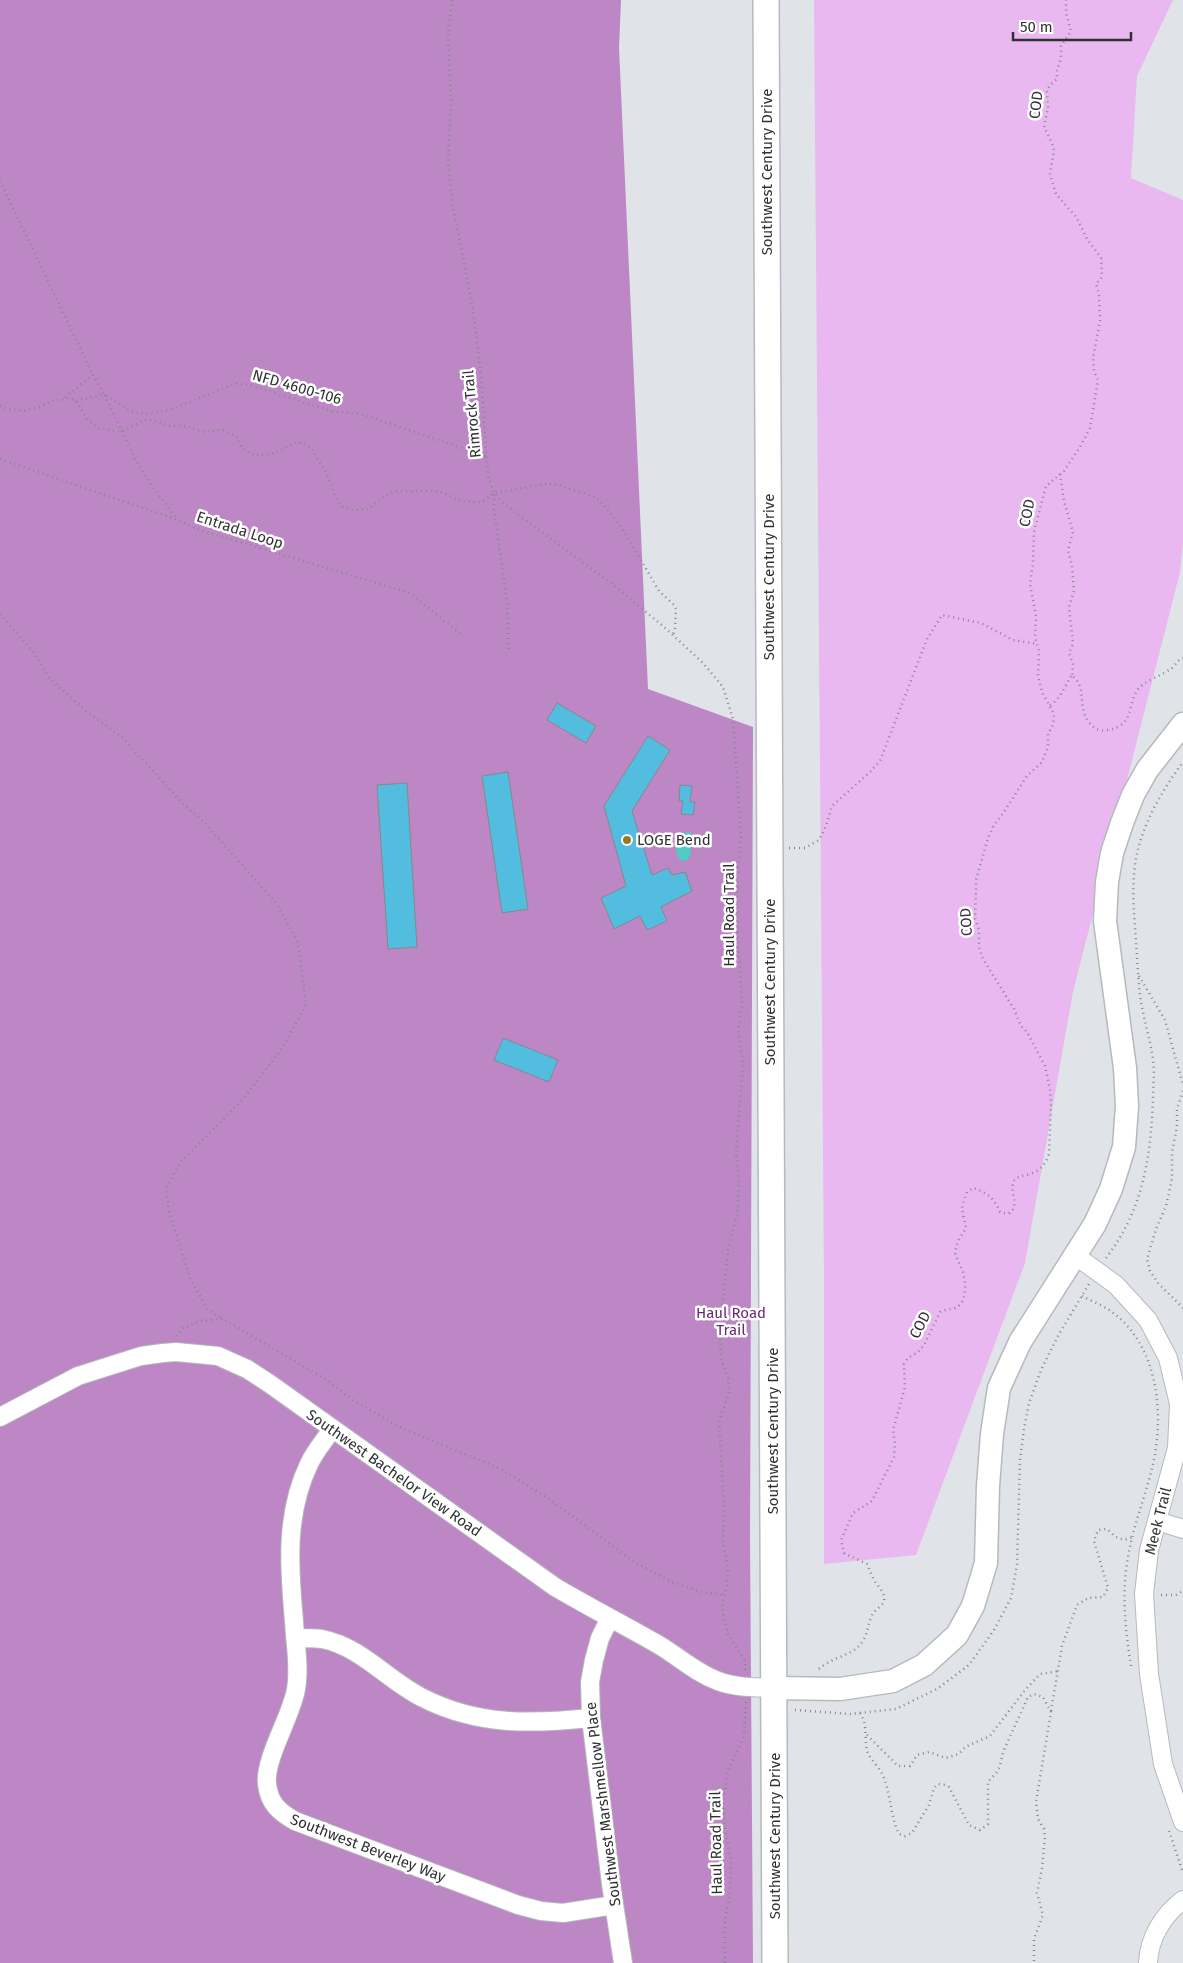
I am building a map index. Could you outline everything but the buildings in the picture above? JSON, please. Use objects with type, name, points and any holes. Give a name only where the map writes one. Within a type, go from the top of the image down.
[{"type":"main road","name":"Southwest Century Drive","points":[[766,0],[775,1963]]},
{"type":"street","points":[[775,1688],[840,1689],[893,1681],[924,1665],[957,1635],[973,1606],[986,1563],[992,1434],[999,1388],[1020,1342],[1095,1224],[1111,1188],[1124,1147],[1127,1106],[1125,1068],[1105,921],[1107,882],[1112,853],[1133,795],[1147,770],[1183,724]]},
{"type":"street","name":"Meek Trail","points":[[1076,1256],[1116,1285],[1148,1320],[1168,1358],[1180,1404],[1177,1448],[1149,1550],[1144,1594],[1149,1674],[1163,1764],[1183,1822]]},
{"type":"street","name":"Southwest Bachelor View Road","points":[[0,1417],[78,1376],[141,1356],[176,1352],[218,1356],[246,1369],[555,1587],[662,1646],[698,1671],[718,1681],[746,1687],[775,1688]]},
{"type":"street","name":"Southwest Beverley Way","points":[[332,1429],[310,1462],[300,1484],[294,1505],[289,1564],[297,1656],[296,1690],[269,1766],[267,1782],[270,1801],[282,1814],[295,1821],[518,1905],[541,1911],[563,1913],[614,1905]]},
{"type":"street","points":[[1157,1522],[1183,1529]]},
{"type":"street","name":"Southwest Marshmellow Place","points":[[610,1618],[600,1638],[594,1660],[590,1682],[591,1718],[623,1963]]},
{"type":"street","points":[[295,1638],[322,1639],[358,1653],[423,1698],[448,1709],[498,1722],[531,1723],[591,1718]]},
{"type":"street","points":[[1148,1963],[1153,1940],[1161,1921],[1183,1900]]},
{"type":"path","name":"Rimrock Trail","points":[[452,0],[448,34],[451,100],[448,158],[452,202],[472,303],[481,375],[486,456],[494,492],[494,510],[506,602],[509,650]]},
{"type":"path","name":"COD","points":[[805,1687],[827,1662],[853,1652],[860,1645],[867,1635],[874,1611],[884,1602],[883,1591],[872,1578],[867,1564],[844,1553],[841,1540],[853,1513],[872,1501],[894,1457],[895,1443],[893,1430],[906,1387],[904,1364],[908,1358],[918,1352],[924,1345],[940,1312],[954,1309],[962,1302],[965,1280],[962,1267],[955,1252],[966,1228],[961,1213],[962,1203],[967,1192],[973,1188],[984,1192],[995,1201],[1002,1214],[1008,1214],[1014,1209],[1016,1203],[1012,1188],[1016,1178],[1037,1172],[1047,1160],[1049,1154],[1051,1104],[1046,1066],[983,958],[979,947],[979,930],[975,918],[976,880],[989,834],[1027,776],[1042,762],[1048,748],[1048,734],[1053,725],[1054,714],[1042,692],[1038,676],[1040,651],[1030,584],[1034,532],[1046,486],[1060,474],[1080,447],[1090,428],[1098,380],[1092,358],[1100,321],[1099,294],[1096,284],[1102,277],[1101,258],[1077,218],[1056,194],[1050,174],[1054,150],[1044,127],[1048,108],[1047,91],[1050,85],[1057,79],[1056,71],[1061,57],[1061,46],[1071,31],[1066,13],[1066,0]]},
{"type":"path","name":"NFD 4600-106","points":[[0,181],[93,375],[104,394],[130,412],[147,414],[169,410],[237,382],[331,411],[361,414],[486,456]]},
{"type":"path","points":[[0,406],[22,411],[39,407],[63,398],[93,375]]},
{"type":"path","points":[[63,398],[76,401],[104,394],[112,408],[121,432],[152,486],[178,520]]},
{"type":"path","points":[[76,401],[88,420],[98,428],[121,432],[145,420],[153,420],[169,426],[186,426],[202,432],[223,430],[236,436],[242,448],[251,454],[262,455],[275,452],[296,442],[305,444],[312,449],[326,471],[336,498],[343,506],[353,510],[368,509],[389,493],[397,491],[439,491],[461,501],[482,502],[494,492],[552,485],[595,497],[622,528],[659,591],[676,609],[673,635],[611,583],[521,518],[502,502],[494,492]]},
{"type":"path","name":"Entrada Loop","points":[[0,460],[178,520],[197,529],[410,593],[463,636]]},
{"type":"path","points":[[1050,705],[1057,701],[1065,684],[1072,675],[1073,664],[1069,653],[1073,644],[1069,607],[1074,591],[1072,566],[1068,550],[1073,532],[1064,501],[1060,474]]},
{"type":"path","points":[[0,614],[34,653],[49,678],[85,710],[122,737],[185,806],[201,819],[277,904],[298,943],[306,1005],[281,1050],[243,1099],[180,1163],[166,1188],[169,1212],[190,1278],[206,1309],[311,1371],[399,1427],[501,1469],[549,1499],[636,1563],[672,1582],[701,1592],[725,1595]]},
{"type":"path","points":[[770,848],[805,848],[819,840],[826,826],[832,806],[880,761],[927,639],[942,616],[981,623],[1013,640],[1038,644]]},
{"type":"path","name":"Haul Road Trail","points":[[673,635],[703,662],[723,687],[732,720],[742,837],[737,879],[737,921],[742,1006],[738,1030],[743,1063],[736,1153],[739,1180],[738,1209],[728,1251],[720,1326],[721,1359],[728,1378],[729,1393],[719,1421],[724,1506],[723,1541],[728,1568],[722,1607],[728,1634],[745,1661],[746,1687],[744,1736],[728,1771],[723,1802],[730,1859],[730,1891],[725,1920],[725,1963]]},
{"type":"path","points":[[1072,675],[1079,684],[1081,703],[1088,720],[1098,730],[1104,731],[1116,728],[1129,716],[1134,695],[1141,685],[1156,678],[1183,658]]},
{"type":"path","points":[[1138,975],[1165,1020],[1183,1085]]},
{"type":"path","points":[[1183,1090],[1176,1109],[1177,1127],[1172,1152],[1172,1179],[1166,1206],[1156,1229],[1147,1259],[1150,1271],[1158,1283],[1183,1308]]},
{"type":"path","points":[[163,1353],[183,1328],[199,1321],[223,1319]]},
{"type":"path","points":[[1034,1963],[1034,1939],[1043,1915],[1036,1893],[1042,1870],[1045,1837],[1044,1829],[1038,1819],[1036,1802],[1062,1646],[1077,1605],[1088,1598],[1103,1597],[1108,1588],[1094,1541],[1098,1530],[1107,1529],[1116,1537],[1124,1540],[1133,1537]]},
{"type":"path","points":[[1144,1594],[1176,1595],[1183,1591]]},
{"type":"path","points":[[866,1734],[898,1766],[910,1766],[917,1755],[929,1752],[946,1758],[959,1754],[965,1747],[990,1736],[1025,1690],[1040,1674],[1059,1671]]},
{"type":"path","points":[[860,1713],[864,1719],[868,1751],[881,1770],[885,1780],[893,1822],[899,1834],[905,1836],[912,1833],[929,1805],[934,1788],[938,1784],[950,1787],[969,1825],[980,1830],[988,1824],[988,1782],[1000,1766],[1003,1752],[1028,1697],[1034,1694],[1043,1697],[1051,1712]]},
{"type":"shaded area","points":[[814,0],[1173,0],[1137,76],[1131,178],[1183,200],[1183,542],[1180,572],[1073,992],[1025,1263],[916,1555],[824,1564],[824,1279]]},
{"type":"green space","points":[[0,0],[621,0],[619,48],[648,689],[753,727],[750,1539],[753,1963],[0,1963]]},
{"type":"water","points":[[690,832],[693,837],[690,845],[691,855],[687,860],[681,861],[678,858],[676,845],[680,837]]},
{"type":"place","name":"LOGE Bend","points":[[627,840]]}]
